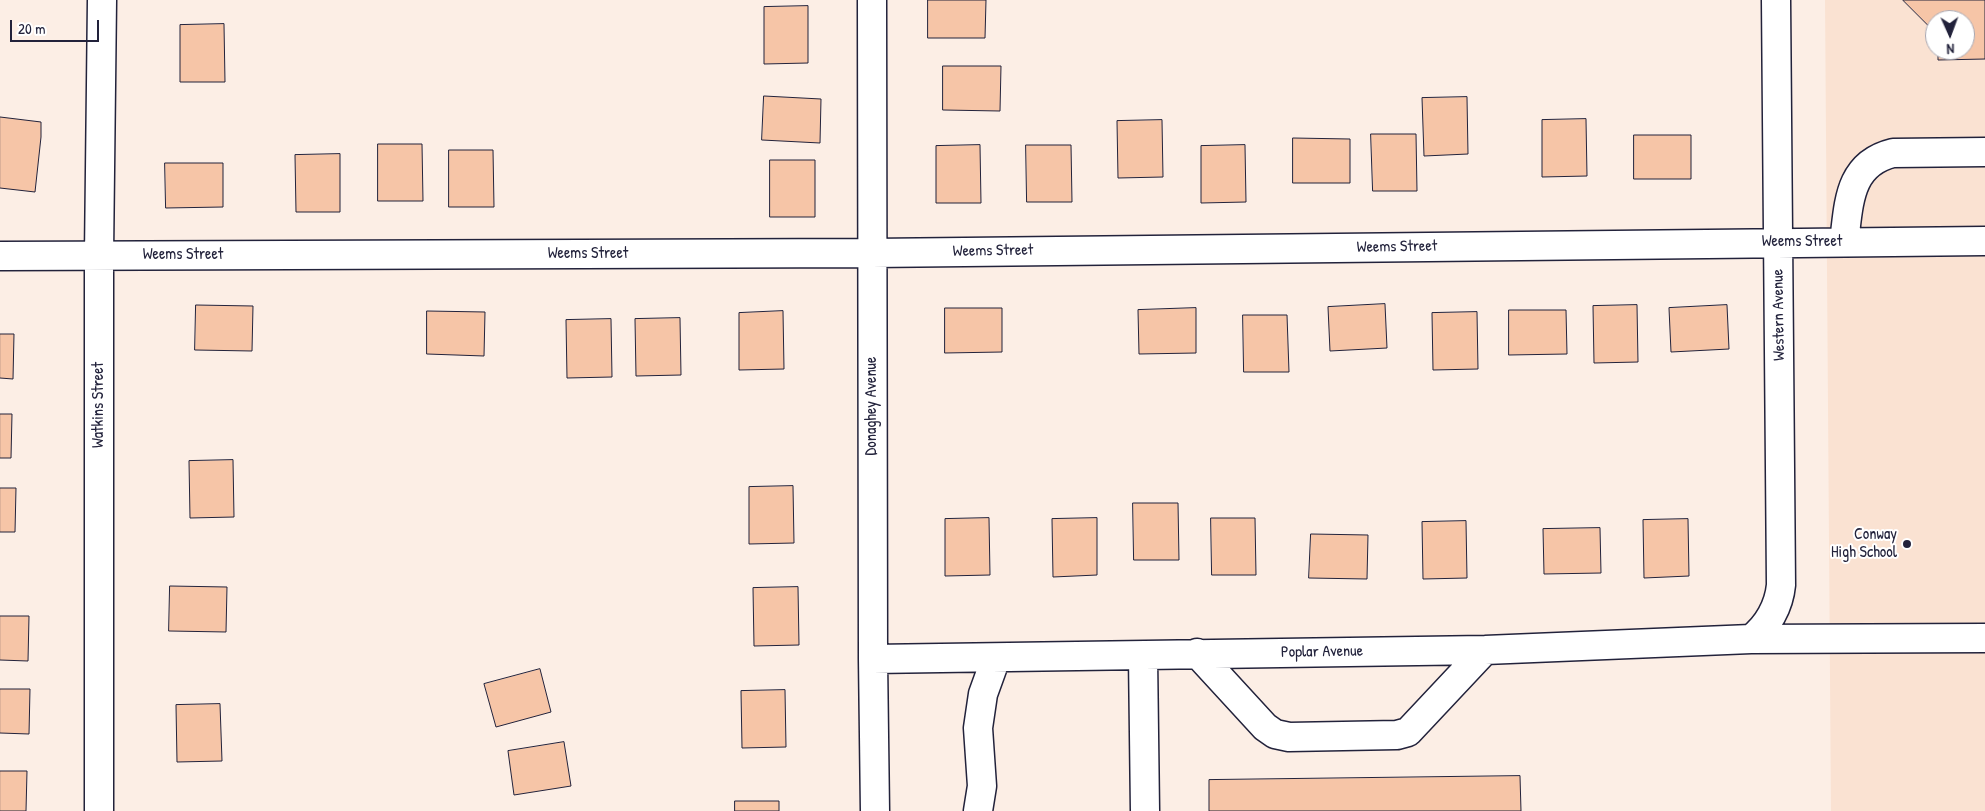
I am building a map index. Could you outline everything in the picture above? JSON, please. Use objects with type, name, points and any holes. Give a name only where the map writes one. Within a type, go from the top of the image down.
[{"type":"street","name":"Watkins Street","points":[[98,811],[99,255],[102,0]]},
{"type":"street","name":"Donaghey Avenue","points":[[872,0],[875,811]]},
{"type":"street","name":"Western Avenue","points":[[1758,632],[1775,608],[1780,596],[1781,585],[1776,0]]},
{"type":"street","points":[[1844,242],[1849,202],[1854,184],[1862,169],[1872,161],[1893,153],[1985,152]]},
{"type":"street","name":"Weems Street","points":[[0,256],[872,253],[1985,241]]},
{"type":"street","name":"Poplar Avenue","points":[[873,659],[1485,650],[1758,632],[1985,638]]},
{"type":"street","points":[[1197,653],[1265,727],[1275,734],[1289,737],[1397,736],[1408,732],[1485,650]]},
{"type":"street","points":[[1143,656],[1145,811]]},
{"type":"street","points":[[978,811],[982,786],[978,728],[983,694],[996,658]]},
{"type":"shaded area","name":"Conway High School","points":[[1825,0],[1985,0],[1985,811],[1831,811]]},
{"type":"building","points":[[928,0],[986,0],[985,38],[928,38]]},
{"type":"building","points":[[1903,0],[1985,0],[1985,59],[1975,59],[1975,10],[1925,10],[1925,22]]},
{"type":"building","points":[[808,6],[808,63],[764,64],[764,7]]},
{"type":"building","points":[[224,24],[225,82],[180,82],[180,25]]},
{"type":"building","points":[[943,66],[1001,66],[1000,111],[943,110]]},
{"type":"building","points":[[764,96],[821,99],[820,143],[762,140]]},
{"type":"building","points":[[1467,97],[1468,154],[1424,156],[1422,98]]},
{"type":"building","points":[[0,117],[41,122],[35,192],[0,188]]},
{"type":"building","points":[[1586,119],[1587,176],[1542,177],[1542,120]]},
{"type":"building","points":[[1162,120],[1163,177],[1118,178],[1117,121]]},
{"type":"building","points":[[1371,134],[1416,134],[1417,191],[1373,191]]},
{"type":"building","points":[[1634,135],[1691,135],[1691,179],[1634,179]]},
{"type":"building","points":[[1293,138],[1350,139],[1350,183],[1293,183]]},
{"type":"building","points":[[378,144],[422,144],[423,201],[378,201]]},
{"type":"building","points":[[980,145],[981,203],[936,203],[936,146]]},
{"type":"building","points":[[1026,145],[1071,145],[1072,202],[1027,202]]},
{"type":"building","points":[[1245,145],[1246,202],[1201,203],[1201,146]]},
{"type":"building","points":[[449,150],[493,150],[494,207],[449,207]]},
{"type":"building","points":[[340,154],[340,212],[296,212],[295,155]]},
{"type":"building","points":[[770,160],[815,160],[815,217],[770,217]]},
{"type":"building","points":[[165,163],[223,163],[223,207],[166,208]]},
{"type":"building","points":[[1385,304],[1387,348],[1330,351],[1328,307]]},
{"type":"building","points":[[196,305],[253,306],[252,351],[195,350]]},
{"type":"building","points":[[1637,305],[1638,362],[1594,363],[1593,306]]},
{"type":"building","points":[[1727,305],[1729,349],[1671,352],[1669,308]]},
{"type":"building","points":[[945,308],[1002,308],[1002,352],[945,353]]},
{"type":"building","points":[[1196,308],[1196,353],[1139,354],[1138,310]]},
{"type":"building","points":[[1509,310],[1566,310],[1567,354],[1509,355]]},
{"type":"building","points":[[427,311],[485,312],[484,356],[427,354]]},
{"type":"building","points":[[783,311],[784,369],[739,370],[739,313]]},
{"type":"building","points":[[1477,312],[1478,369],[1433,370],[1432,313]]},
{"type":"building","points":[[1243,315],[1287,315],[1289,372],[1244,372]]},
{"type":"building","points":[[680,318],[681,375],[636,376],[635,319]]},
{"type":"building","points":[[611,319],[612,377],[567,378],[566,320]]},
{"type":"building","points":[[0,334],[14,334],[13,379],[0,378]]},
{"type":"building","points":[[0,414],[12,414],[11,458],[0,458]]},
{"type":"building","points":[[233,460],[234,517],[190,518],[189,461]]},
{"type":"building","points":[[793,486],[794,543],[749,544],[749,487]]},
{"type":"building","points":[[0,488],[16,488],[15,532],[0,532]]},
{"type":"building","points":[[1133,503],[1178,503],[1179,560],[1134,560]]},
{"type":"building","points":[[989,518],[990,575],[945,576],[945,519]]},
{"type":"building","points":[[1097,518],[1097,575],[1053,577],[1052,519]]},
{"type":"building","points":[[1211,518],[1255,518],[1256,575],[1212,575]]},
{"type":"building","points":[[1688,519],[1689,576],[1644,578],[1643,520]]},
{"type":"building","points":[[1466,521],[1467,578],[1423,579],[1422,522]]},
{"type":"building","points":[[1600,528],[1601,573],[1544,574],[1543,529]]},
{"type":"building","points":[[1311,534],[1368,535],[1367,579],[1309,578]]},
{"type":"building","points":[[170,586],[227,587],[226,632],[169,631]]},
{"type":"building","points":[[798,587],[799,645],[754,646],[753,588]]},
{"type":"building","points":[[0,616],[29,616],[28,661],[0,660]]},
{"type":"building","points":[[540,669],[551,712],[496,727],[484,684]]},
{"type":"building","points":[[0,689],[30,689],[29,734],[0,733]]},
{"type":"building","points":[[785,690],[786,747],[742,748],[741,691]]},
{"type":"building","points":[[220,704],[222,761],[177,762],[176,705]]},
{"type":"building","points":[[564,742],[571,786],[514,795],[508,751]]},
{"type":"building","points":[[0,771],[27,771],[26,811],[0,811]]},
{"type":"building","points":[[1520,776],[1521,811],[1209,811],[1209,780]]},
{"type":"building","points":[[735,801],[779,801],[779,811],[735,811]]},
{"type":"place","name":"Conway High School","points":[[1907,544]]}]
